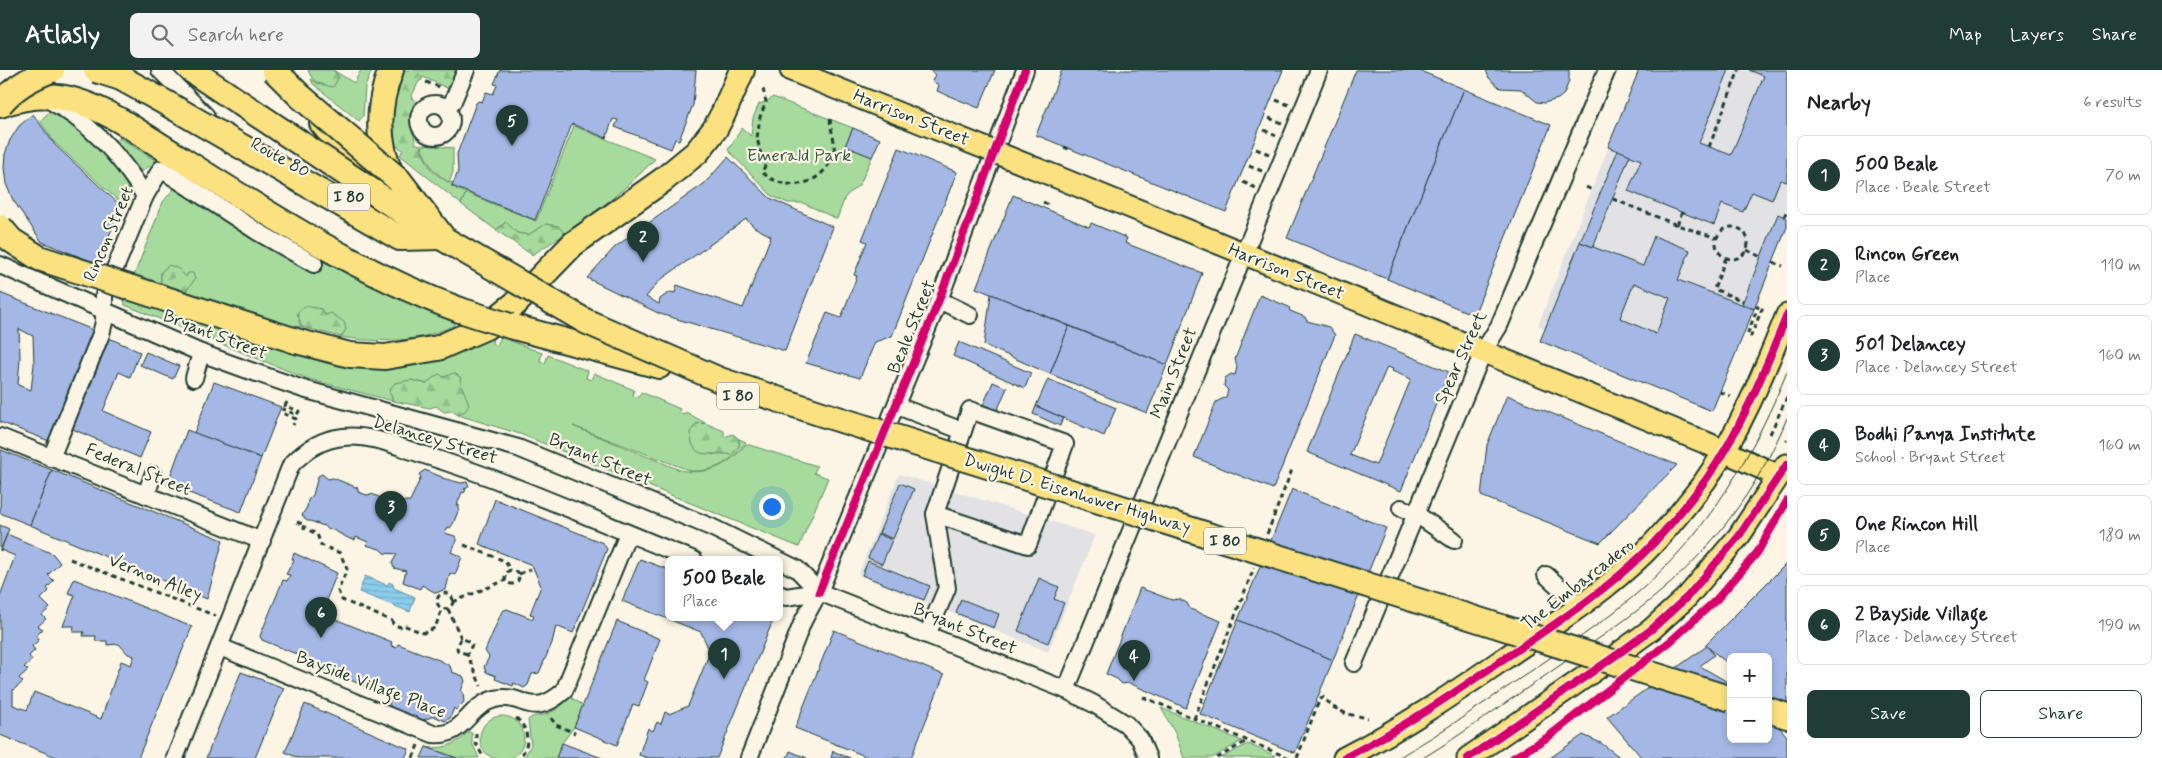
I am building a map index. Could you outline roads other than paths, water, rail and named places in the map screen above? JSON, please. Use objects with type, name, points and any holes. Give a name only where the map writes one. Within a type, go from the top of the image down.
[{"type":"highway","points":[[52,70],[20,86],[15,100],[72,99],[105,112],[350,261],[409,290],[460,310],[510,326],[625,355],[659,366]]},
{"type":"highway","points":[[96,70],[121,78],[159,99],[400,238],[442,238]]},
{"type":"highway","name":"Route 80","points":[[120,70],[206,116],[493,277]]},
{"type":"highway","name":"Route 80","points":[[191,70],[442,238]]},
{"type":"highway","points":[[274,70],[300,96],[399,180],[442,238]]},
{"type":"highway","points":[[286,70],[302,96],[339,144],[389,197],[440,240],[493,277]]},
{"type":"highway","points":[[391,70],[381,103],[379,119],[383,149],[394,179],[426,220],[458,250],[493,277]]},
{"type":"highway","points":[[0,227],[11,240],[25,251],[39,258],[296,341],[350,355],[385,357],[438,348],[486,327],[516,303],[573,244],[663,180],[697,152],[724,114],[742,70]]},
{"type":"highway","name":"Dwight D. Eisenhower Highway","points":[[442,238],[585,320],[720,380],[822,414],[1728,698]]},
{"type":"highway","name":"Dwight D. Eisenhower Highway","points":[[493,277],[548,312],[603,341],[718,390],[1727,707]]},
{"type":"highway","points":[[1772,711],[1787,716]]},
{"type":"highway","points":[[1772,720],[1787,725]]},
{"type":"main road","name":"Harrison Street","points":[[791,70],[1724,450],[1783,470]]},
{"type":"main road","name":"The Embarcadero","points":[[1344,758],[1390,734],[1441,702],[1580,606],[1644,553],[1670,525],[1706,479],[1724,450],[1757,390],[1787,315]]},
{"type":"main road","points":[[1468,758],[1618,654],[1652,628],[1687,597],[1717,565],[1739,536],[1783,470]]},
{"type":"street","points":[[18,70],[14,86],[15,100],[65,110],[93,132],[118,158],[145,196]]},
{"type":"street","points":[[160,70],[206,116]]},
{"type":"street","points":[[448,109],[466,70]]},
{"type":"street","name":"Beale Street","points":[[749,758],[803,621],[819,592],[866,476],[897,406],[939,300],[1025,70]]},
{"type":"street","name":"Main Street","points":[[1066,690],[1319,70]]},
{"type":"street","name":"Spear Street","points":[[1354,663],[1408,511],[1483,352],[1499,326],[1607,70]]},
{"type":"street","name":"Rincon Street","points":[[52,458],[101,334],[104,322],[104,295],[145,196],[161,169],[258,232],[314,264]]},
{"type":"street","name":"Bryant Street","points":[[0,265],[201,354],[303,389],[391,414],[463,431],[518,448],[711,528],[771,556]]},
{"type":"street","points":[[939,300],[970,314]]},
{"type":"street","points":[[194,378],[201,354]]},
{"type":"street","points":[[897,406],[963,431]]},
{"type":"street","points":[[927,635],[947,588],[935,514],[970,410],[1065,444],[1028,545],[935,514]]},
{"type":"street","name":"Federal Street","points":[[0,437],[262,541]]},
{"type":"street","name":"Delancey Street","points":[[175,758],[291,466],[301,455],[318,445],[345,437],[388,443],[470,469],[592,517],[628,534],[684,556]]},
{"type":"street","points":[[146,495],[152,476]]},
{"type":"street","points":[[1408,511],[1454,540]]},
{"type":"street","name":"Bayside Village Place","points":[[220,647],[433,734],[445,735],[456,730],[478,707],[487,702],[507,698],[529,705],[539,705],[552,701],[564,691],[628,534]]},
{"type":"street","name":"Bryant Street","points":[[783,561],[797,568],[819,592],[1066,690],[1108,711],[1126,724],[1140,739],[1148,758]]},
{"type":"street","points":[[1546,575],[1580,606]]},
{"type":"street","points":[[783,596],[786,597],[819,592]]},
{"type":"water","points":[[365,576],[387,585],[389,582],[393,584],[394,588],[415,597],[410,612],[359,592]]},
{"type":"tram line","points":[[1398,758],[1465,716],[1582,636],[1648,584],[1702,525],[1735,477],[1763,426],[1787,372]]},
{"type":"tram line","points":[[1423,758],[1467,730],[1608,632],[1673,581],[1708,545],[1739,506],[1766,463],[1787,418]]},
{"type":"place","name":"One Rincon Hill","points":[[512,146]]},
{"type":"place","name":"Rincon Green","points":[[643,262]]},
{"type":"place","name":"501 Delancey","points":[[391,532]]},
{"type":"place","name":"2 Bayside Village","points":[[321,638]]},
{"type":"place","name":"500 Beale","points":[[724,679]]},
{"type":"place","name":"Bodhi Panya Institute","points":[[1134,681]]},
{"type":"park label","name":"Emerald Park","points":[[799,156]]}]
